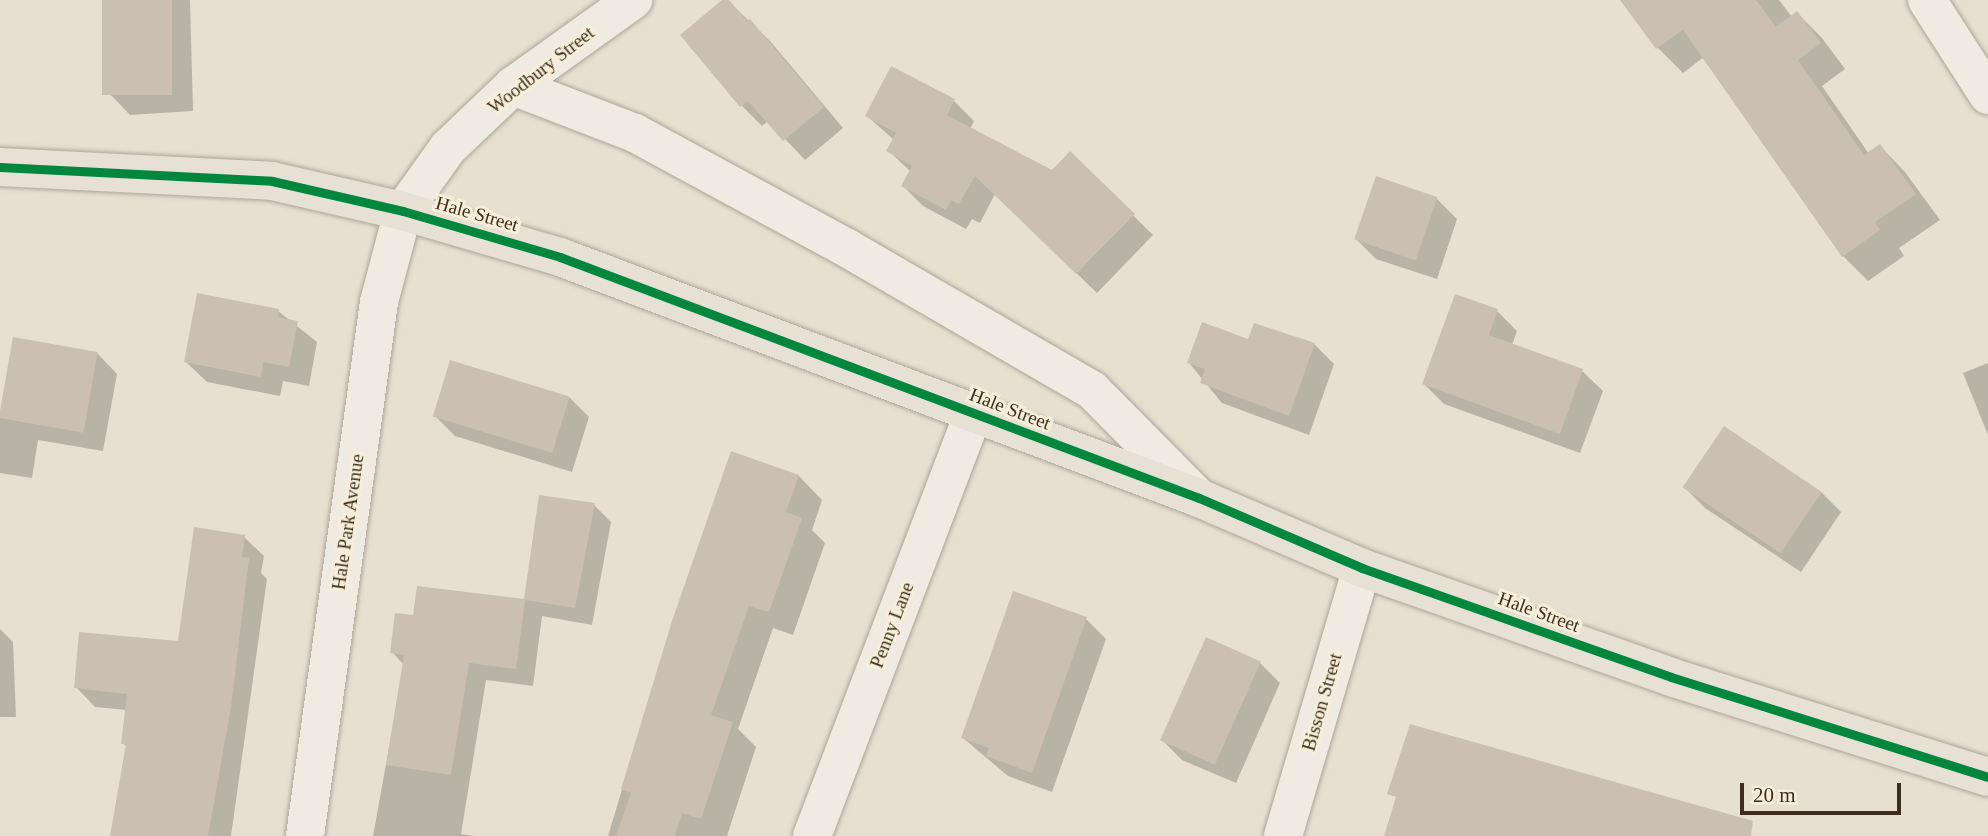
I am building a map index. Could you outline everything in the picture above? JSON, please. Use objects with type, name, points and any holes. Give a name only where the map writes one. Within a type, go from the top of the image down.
[{"type":"main road","name":"Hale Street","points":[[0,167],[272,181],[403,211],[560,257],[1199,498],[1362,568],[1671,677],[1988,777]]},
{"type":"street","name":"Woodbury Street","points":[[403,211],[448,148],[513,86],[633,0]]},
{"type":"street","points":[[1927,0],[1988,95]]},
{"type":"street","name":"Hale Street","points":[[513,86],[635,133],[847,247],[1092,390],[1199,498]]},
{"type":"street","name":"Hale Park Avenue","points":[[305,836],[379,302],[403,211]]},
{"type":"street","name":"Penny Lane","points":[[812,836],[973,414]]},
{"type":"street","name":"Bisson Street","points":[[1283,836],[1362,568]]},
{"type":"building","points":[[102,0],[172,0],[172,95],[102,95]]},
{"type":"building","points":[[722,0],[729,0],[747,21],[750,19],[824,107],[783,141],[748,101],[740,107],[680,35]]},
{"type":"building","points":[[1620,0],[1756,0],[1776,27],[1797,11],[1821,43],[1798,60],[1864,155],[1880,144],[1916,194],[1875,222],[1880,230],[1842,257],[1683,30],[1656,49]]},
{"type":"building","points":[[891,66],[955,99],[947,115],[1052,170],[1070,151],[1135,214],[1076,274],[975,176],[959,204],[951,200],[946,210],[901,186],[912,166],[886,151],[896,133],[865,116]]},
{"type":"building","points":[[1376,176],[1437,197],[1416,261],[1354,239]]},
{"type":"building","points":[[197,293],[279,309],[278,317],[298,321],[289,367],[263,362],[261,377],[184,362]]},
{"type":"building","points":[[1455,294],[1498,309],[1489,335],[1583,369],[1560,434],[1422,384]]},
{"type":"building","points":[[1202,322],[1248,339],[1254,323],[1315,343],[1289,416],[1200,383],[1205,369],[1187,363]]},
{"type":"building","points":[[13,337],[98,352],[83,433],[0,418]]},
{"type":"building","points":[[450,360],[570,397],[552,453],[433,416]]},
{"type":"building","points":[[1724,426],[1822,492],[1780,553],[1683,487]]},
{"type":"building","points":[[731,451],[799,475],[786,512],[802,518],[769,612],[749,606],[711,715],[733,722],[701,819],[682,813],[675,836],[616,836],[631,793],[621,789],[672,621]]},
{"type":"building","points":[[539,495],[595,503],[575,608],[525,600],[516,669],[469,663],[451,775],[386,765],[404,655],[390,653],[395,613],[413,615],[417,586],[524,599]]},
{"type":"building","points":[[194,527],[245,535],[242,557],[249,558],[231,707],[208,836],[110,836],[126,744],[121,744],[127,694],[74,688],[79,632],[178,641]]},
{"type":"building","points":[[1013,591],[1087,617],[1032,773],[986,756],[989,748],[961,738]]},
{"type":"building","points":[[1206,637],[1261,661],[1215,765],[1160,740]]},
{"type":"building","points":[[1410,724],[1753,821],[1751,836],[1384,836],[1396,797],[1387,794]]},
{"type":"cycle path","points":[[0,167],[272,181],[403,211],[560,257],[1199,498],[1362,568],[1671,677],[1988,777]]}]
